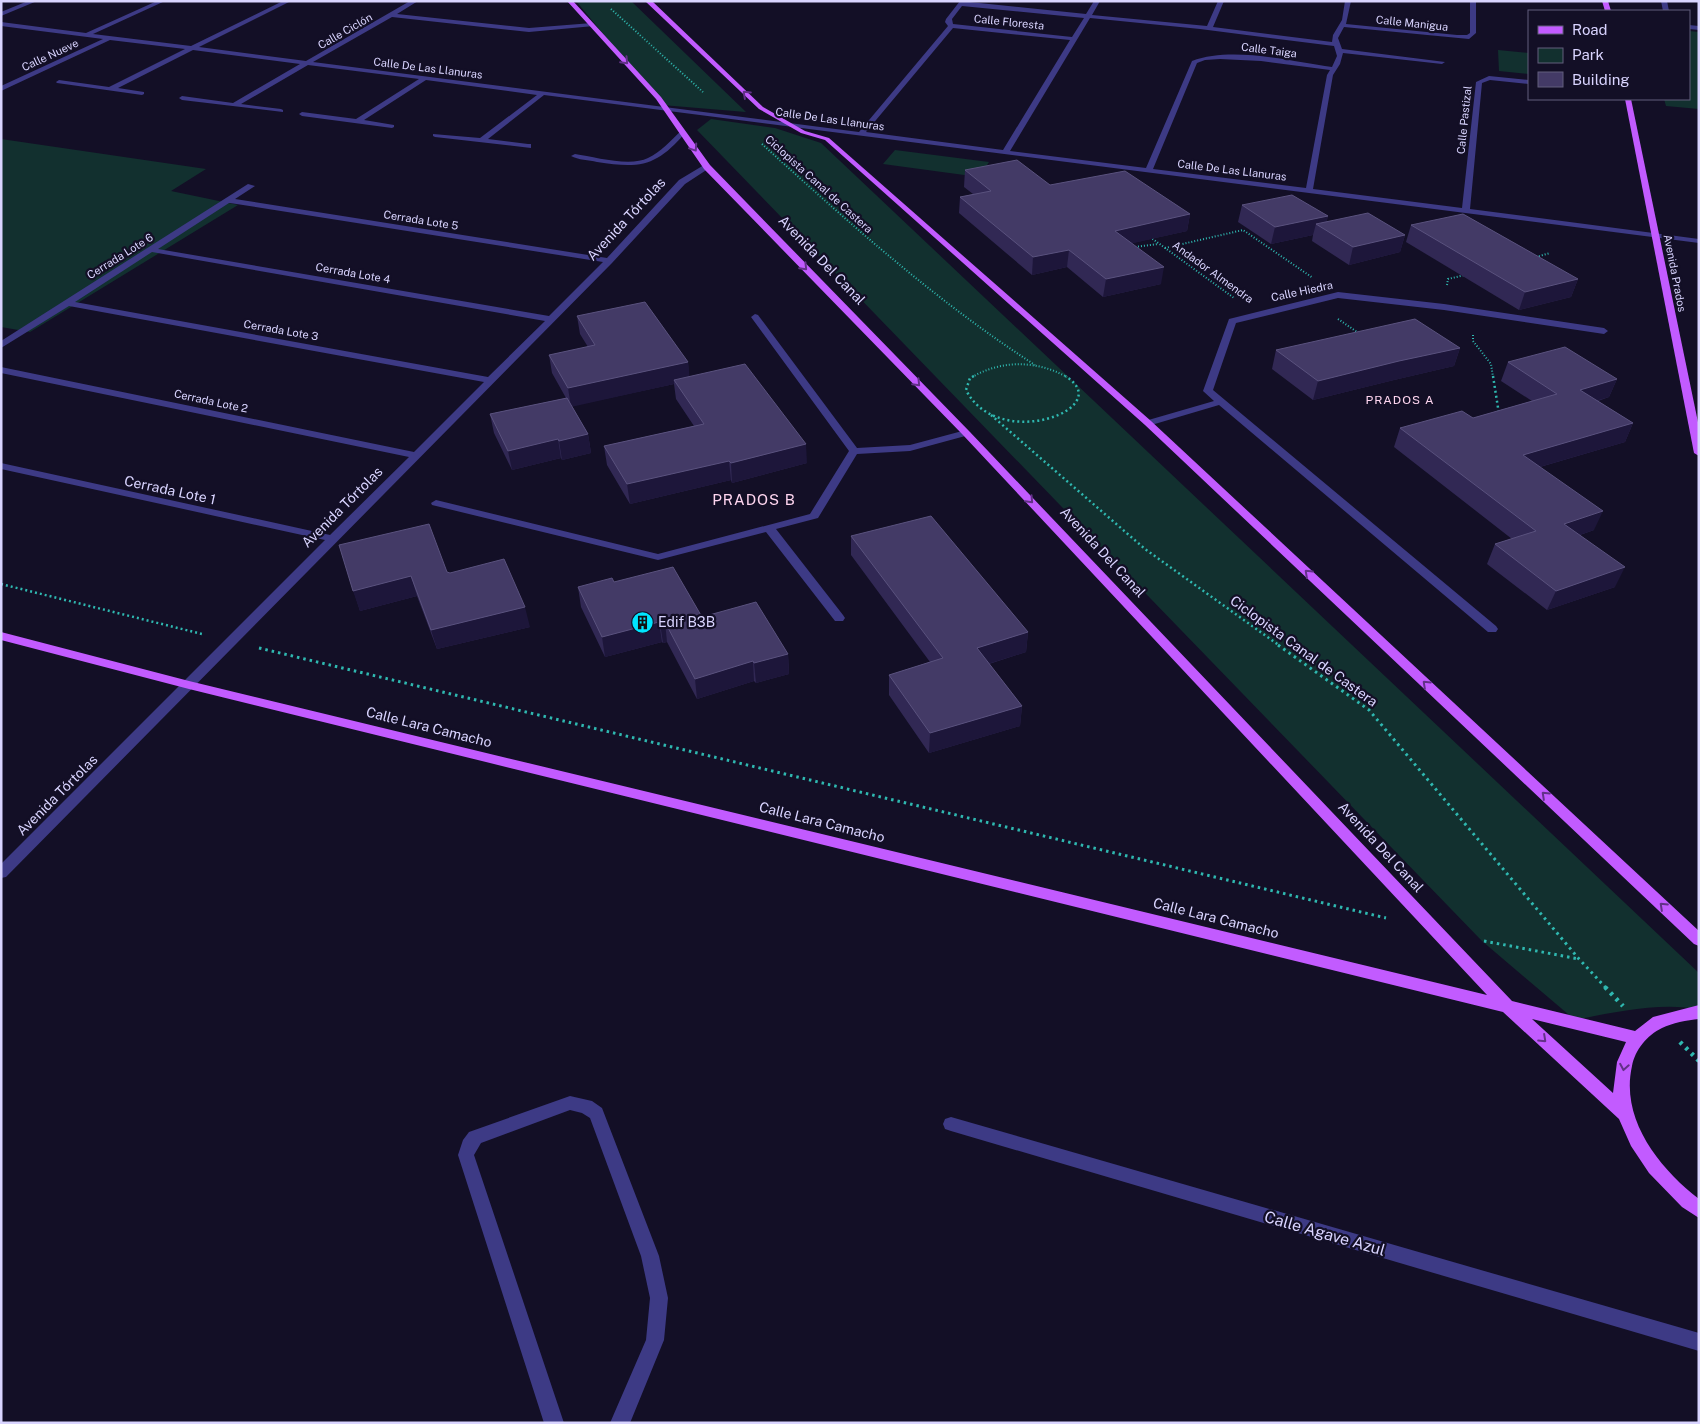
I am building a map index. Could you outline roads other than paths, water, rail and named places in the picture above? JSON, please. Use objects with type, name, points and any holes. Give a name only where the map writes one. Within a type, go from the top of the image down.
[{"type":"main road","name":"Avenida Del Canal","points":[[570,1],[659,98],[707,167],[966,433],[1507,1006],[1625,1114]]},
{"type":"main road","points":[[648,1],[761,108],[784,123],[803,132],[827,139],[1148,423],[1699,940]]},
{"type":"main road","name":"Avenida Prados","points":[[1628,100],[1699,453]]},
{"type":"main road","name":"Calle Lara Camacho","points":[[1,636],[189,686],[1637,1038]]},
{"type":"main road","name":"Avenida Del Canal","points":[[1699,1012],[1659,1022],[1637,1038],[1625,1059],[1621,1084],[1625,1114],[1647,1157],[1684,1199],[1699,1210]]},
{"type":"street","points":[[1,14],[34,1]]},
{"type":"street","points":[[86,35],[162,1]]},
{"type":"street","points":[[110,89],[288,1]]},
{"type":"street","name":"Calle Ciclón","points":[[234,105],[416,1]]},
{"type":"street","points":[[1005,153],[1097,1]]},
{"type":"street","points":[[1209,29],[1221,1]]},
{"type":"street","points":[[1309,192],[1330,75],[1338,64],[1338,48],[1334,41],[1344,20],[1348,1]]},
{"type":"street","name":"Calle Manigua","points":[[1341,25],[1469,37],[1473,33],[1473,1]]},
{"type":"street","points":[[860,135],[951,26],[948,22],[962,2],[1209,29],[1442,62]]},
{"type":"street","points":[[393,15],[529,30],[592,25]]},
{"type":"street","name":"Calle De Las Llanuras","points":[[1,24],[1699,241]]},
{"type":"street","name":"Calle Floresta","points":[[951,26],[1075,39]]},
{"type":"street","name":"Calle Nueve","points":[[1,89],[107,39]]},
{"type":"street","name":"Calle Taiga","points":[[1148,171],[1194,62],[1198,59],[1223,56],[1334,69]]},
{"type":"street","name":"Calle Pastizal","points":[[1466,211],[1479,82],[1489,78],[1528,82]]},
{"type":"street","points":[[358,121],[424,79]]},
{"type":"street","points":[[59,82],[142,93]]},
{"type":"street","points":[[482,140],[542,94]]},
{"type":"street","points":[[182,98],[281,111]]},
{"type":"street","points":[[302,114],[392,126]]},
{"type":"street","points":[[575,156],[644,162],[652,158],[684,132]]},
{"type":"street","points":[[435,135],[528,146]]},
{"type":"street","name":"Avenida Tórtolas","points":[[1,873],[233,642],[609,261],[682,182],[707,167]]},
{"type":"street","name":"Cerrada Lote 6","points":[[1,345],[251,186]]},
{"type":"street","name":"Cerrada Lote 5","points":[[230,201],[609,261]]},
{"type":"street","name":"Cerrada Lote 4","points":[[152,250],[552,318]]},
{"type":"street","name":"Calle Hiedra","points":[[1221,402],[1208,392],[1232,321],[1338,295],[1444,307],[1604,331]]},
{"type":"street","name":"Cerrada Lote 3","points":[[68,303],[490,380]]},
{"type":"street","points":[[755,316],[854,451]]},
{"type":"street","name":"Cerrada Lote 2","points":[[1,370],[416,456]]},
{"type":"street","points":[[1148,423],[1221,402],[1492,629]]},
{"type":"street","points":[[854,451],[910,448],[966,433]]},
{"type":"street","points":[[436,503],[658,557],[814,516],[854,451]]},
{"type":"street","name":"Cerrada Lote 1","points":[[1,466],[333,540]]},
{"type":"street","points":[[769,528],[839,618]]},
{"type":"street","points":[[554,1423],[466,1155],[469,1145],[475,1137],[570,1104],[586,1106],[596,1113],[650,1256],[659,1298],[655,1340],[620,1423]]},
{"type":"street","name":"Calle Agave Azul","points":[[951,1124],[1699,1342]]},
{"type":"place","name":"Edif B3B","points":[[642,622]]},
{"type":"district","name":"PRADOS A","points":[[1400,400]]},
{"type":"district","name":"PRADOS B","points":[[754,500]]}]
